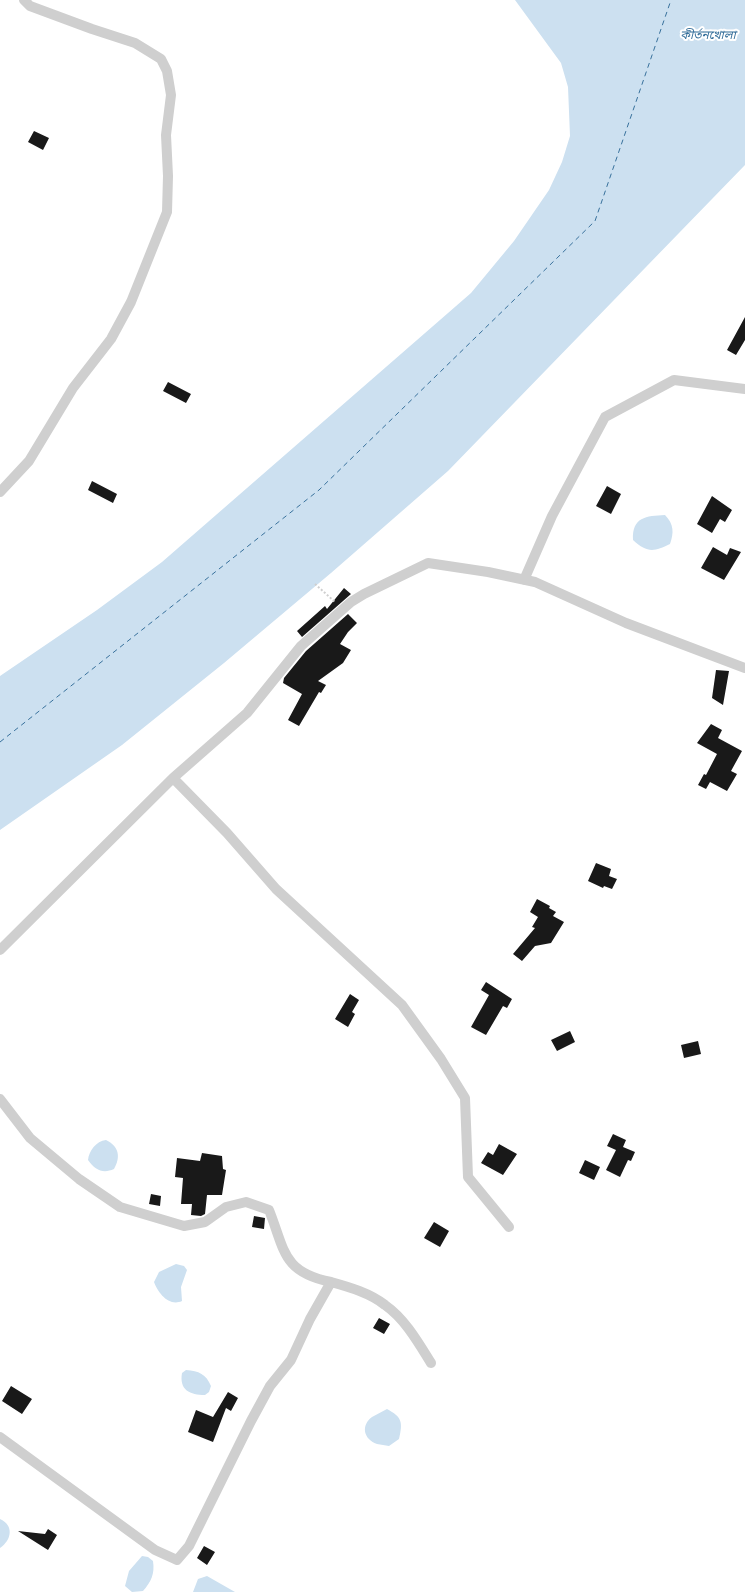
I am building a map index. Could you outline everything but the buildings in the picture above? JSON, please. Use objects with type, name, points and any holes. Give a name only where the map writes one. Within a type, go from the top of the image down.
[{"type":"street","points":[[0,492],[29,461],[74,388],[111,339],[131,302],[167,212],[168,176],[166,135],[171,95],[167,71],[161,58],[135,43],[30,6],[24,0]]},
{"type":"street","points":[[524,580],[552,516],[605,417],[674,380],[745,390]]},
{"type":"street","points":[[0,950],[173,778],[247,713],[301,646],[343,609],[364,594],[428,564],[535,582],[626,623],[745,668]]},
{"type":"street","points":[[173,778],[227,833],[276,889],[402,1005],[441,1059],[465,1098],[468,1177],[509,1227]]},
{"type":"street","points":[[0,1099],[30,1138],[79,1179],[120,1207],[184,1226],[205,1222],[226,1207],[246,1202],[269,1210],[283,1253],[302,1273],[314,1278],[355,1289],[385,1304],[411,1331],[431,1363]]},
{"type":"street","points":[[0,1438],[155,1550],[176,1560],[189,1546],[251,1421],[270,1386],[291,1360],[310,1319],[332,1282]]},
{"type":"path","points":[[315,584],[343,609]]},
{"type":"water","name":"কীর্তনখোলা","points":[[515,0],[745,0],[745,165],[448,471],[331,573],[224,663],[122,745],[0,830],[0,676],[97,610],[162,562],[471,293],[514,241],[549,190],[562,162],[570,136],[568,87],[561,63]]},
{"type":"water","points":[[665,515],[672,525],[670,544],[659,549],[651,550],[642,547],[633,540],[633,532],[638,522],[646,517]]},
{"type":"water","points":[[106,1140],[114,1145],[118,1152],[118,1160],[114,1169],[103,1171],[96,1169],[88,1160],[90,1153],[96,1144]]},
{"type":"water","points":[[176,1264],[184,1266],[187,1270],[181,1287],[182,1301],[173,1302],[168,1301],[161,1294],[154,1282],[159,1272]]},
{"type":"water","points":[[186,1370],[195,1371],[202,1374],[211,1386],[209,1392],[205,1395],[190,1393],[182,1384],[182,1373]]},
{"type":"water","points":[[387,1409],[396,1415],[401,1424],[399,1439],[389,1446],[372,1442],[365,1432],[368,1420]]},
{"type":"water","points":[[0,1519],[8,1525],[10,1533],[7,1541],[0,1548]]},
{"type":"water","points":[[142,1556],[148,1557],[153,1561],[153,1574],[143,1591],[132,1592],[125,1586],[129,1571]]},
{"type":"water","points":[[207,1576],[235,1592],[193,1592],[198,1579]]},
{"type":"ferry route","points":[[0,742],[319,490],[595,221],[671,0]]}]
